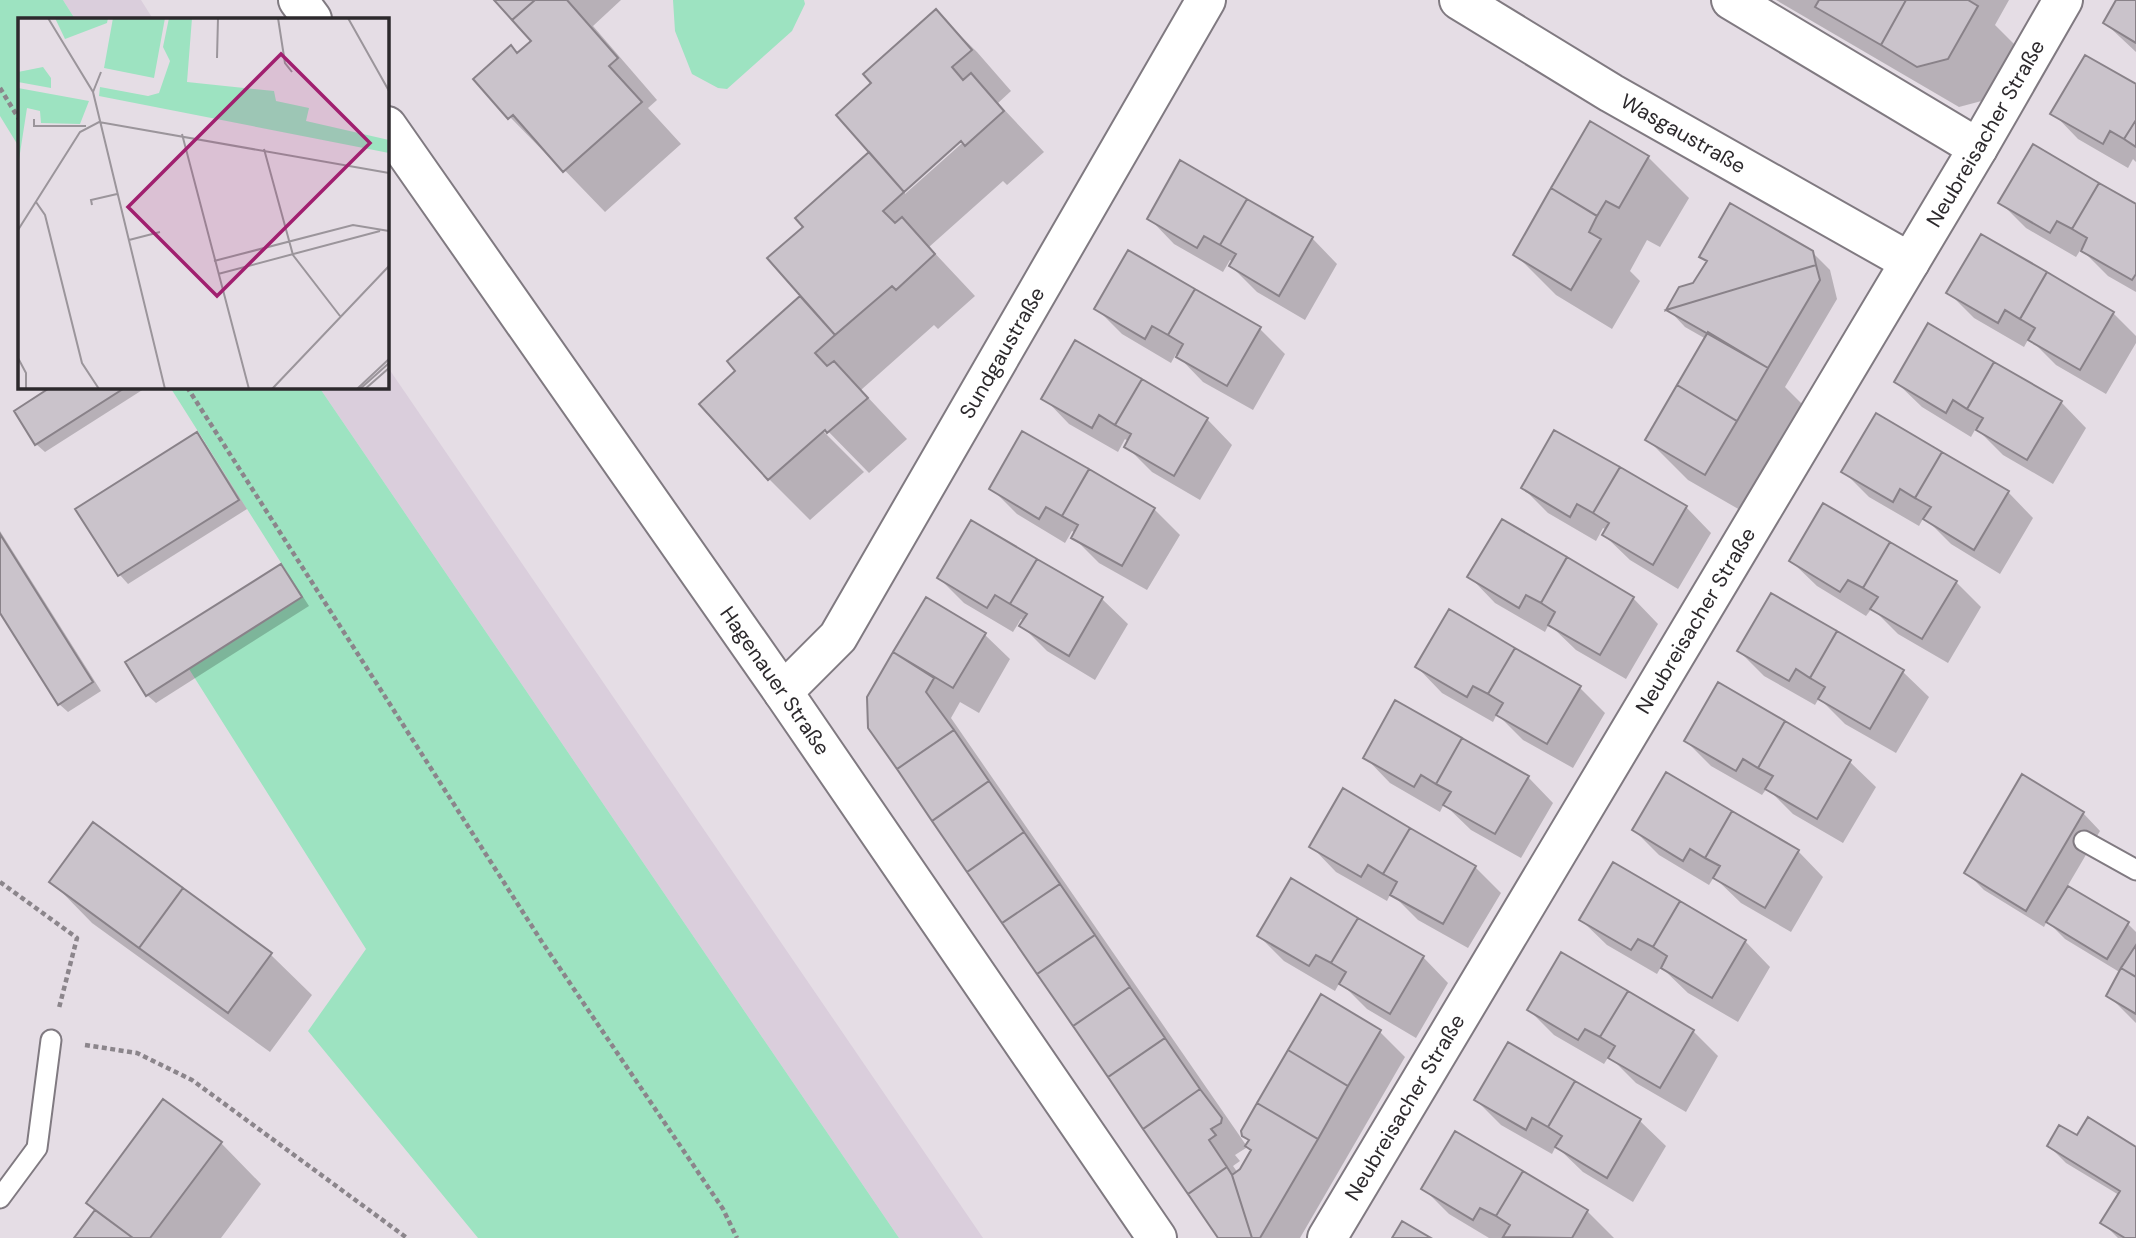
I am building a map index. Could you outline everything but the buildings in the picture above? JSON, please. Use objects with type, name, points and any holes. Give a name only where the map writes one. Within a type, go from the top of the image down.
[{"type":"street","points":[[298,0],[311,18]]},
{"type":"street","name":"Sundgaustraße","points":[[783,692],[838,637],[1206,0]]},
{"type":"street","name":"Wasgaustraße","points":[[1459,0],[1611,93],[1910,262]]},
{"type":"street","points":[[1731,0],[1978,148]]},
{"type":"street","name":"Neubreisacher Straße","points":[[1327,1238],[1978,148],[2063,0]]},
{"type":"street","name":"Hagenauer Straße","points":[[388,127],[783,692],[1157,1238]]},
{"type":"lane","points":[[2084,841],[2136,870]]},
{"type":"lane","points":[[0,1198],[37,1148],[51,1040]]},
{"type":"path","points":[[0,89],[18,117]]},
{"type":"path","points":[[188,388],[542,942],[723,1209],[737,1238]]},
{"type":"path","points":[[0,882],[77,938],[51,1040],[137,1053],[192,1080],[407,1238]]},
{"type":"shaded area","points":[[63,0],[141,0],[152,18],[74,18]]},
{"type":"shaded area","points":[[388,367],[983,1238],[899,1238],[320,388],[388,388]]},
{"type":"green space","points":[[0,0],[63,0],[74,18],[18,18],[18,145],[0,116]]},
{"type":"green space","points":[[673,0],[804,0],[805,4],[792,31],[727,89],[718,88],[692,74],[675,31]]},
{"type":"green space","points":[[171,388],[320,388],[899,1238],[478,1238],[308,1031],[366,949],[189,669],[302,596]]}]
